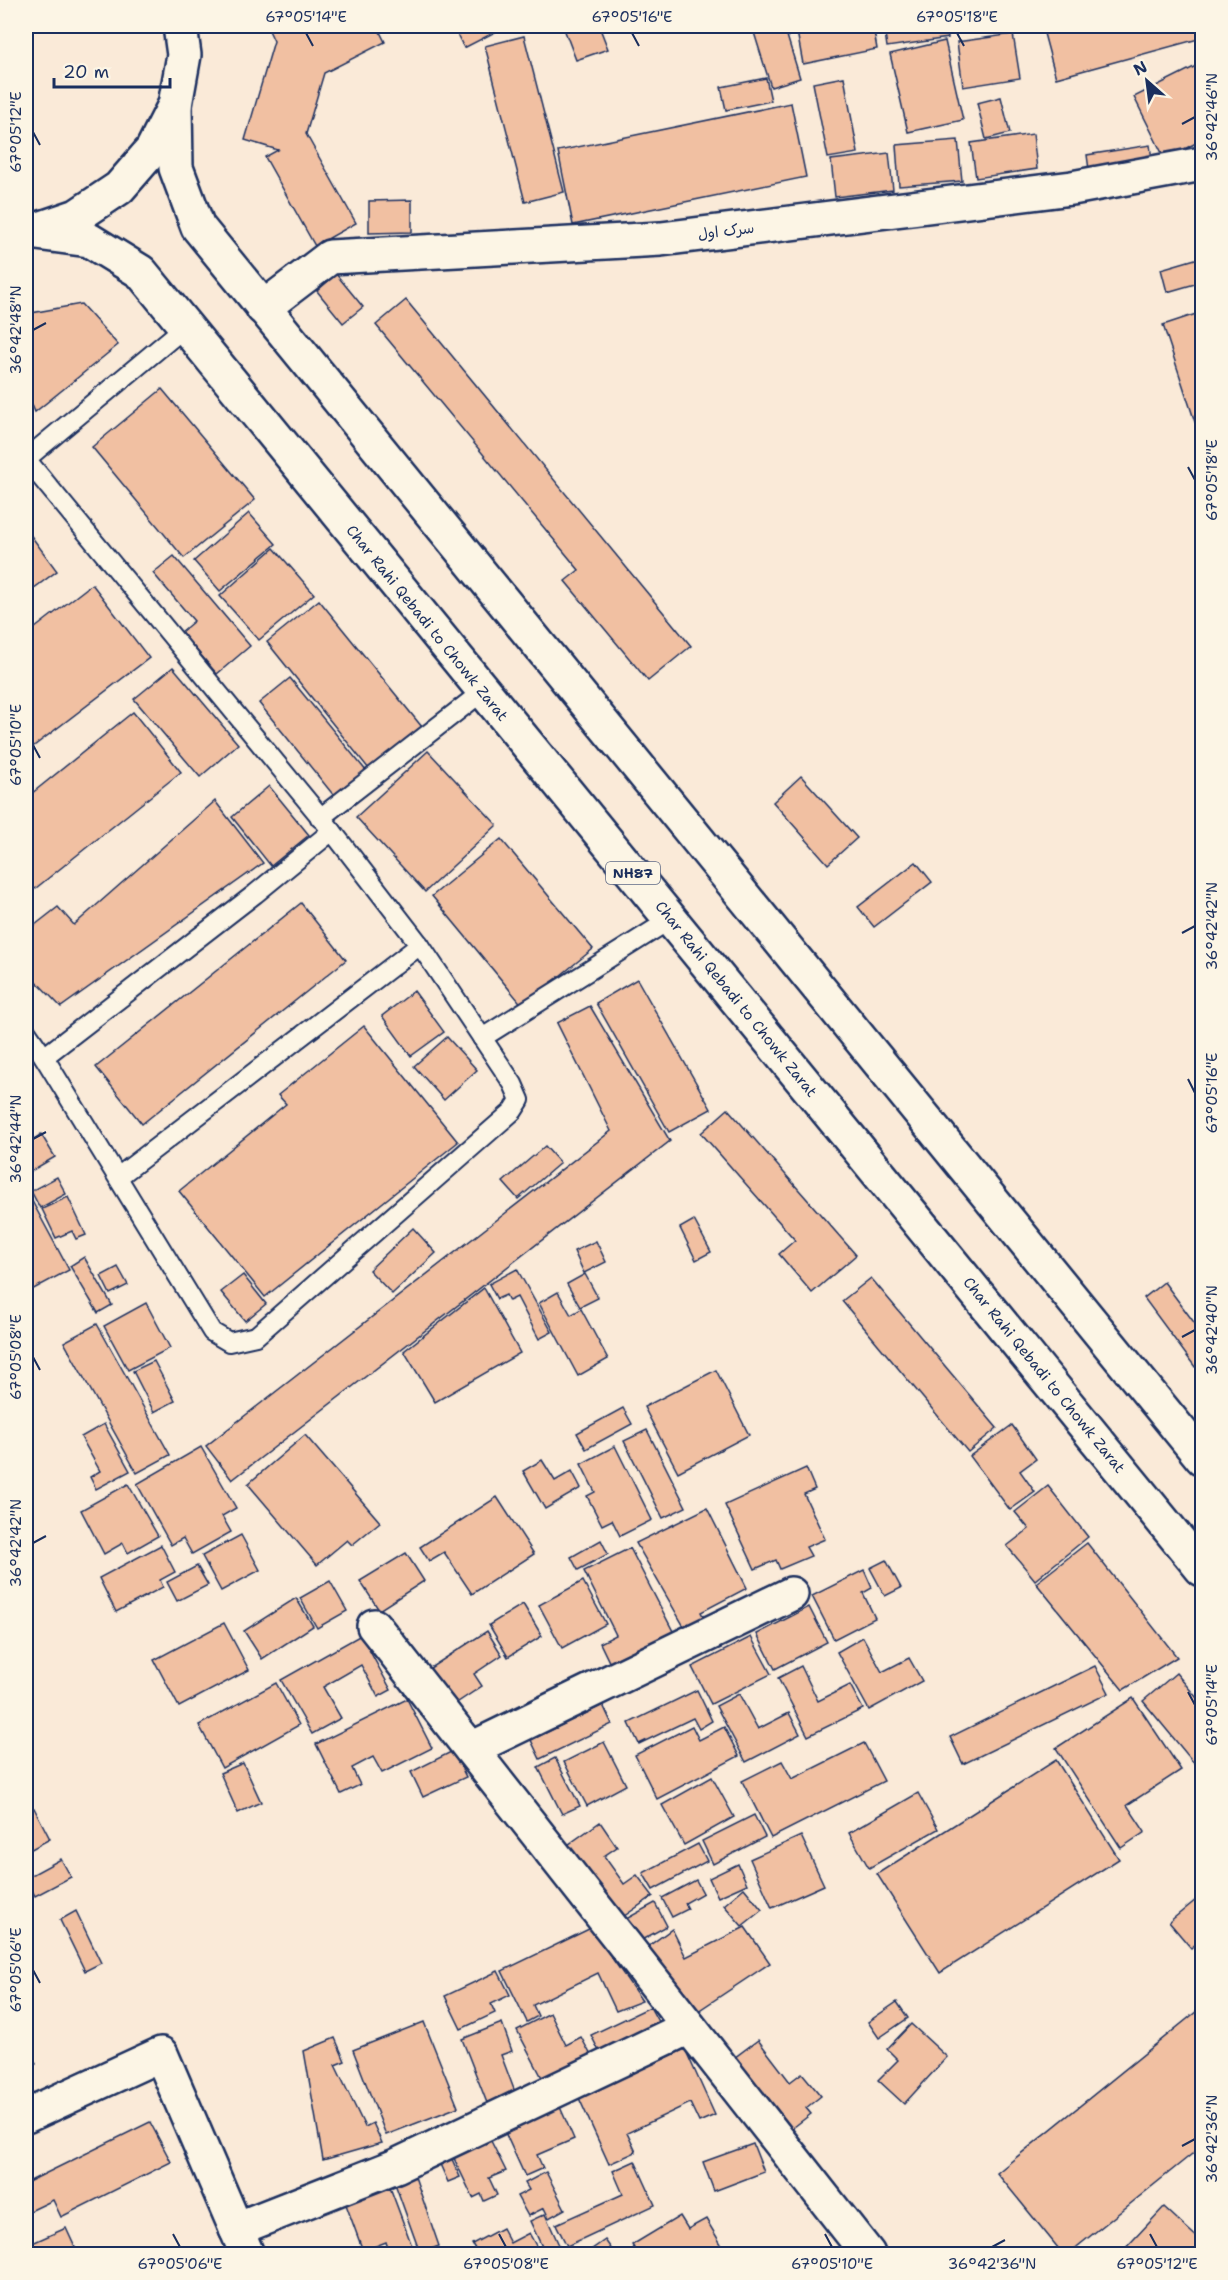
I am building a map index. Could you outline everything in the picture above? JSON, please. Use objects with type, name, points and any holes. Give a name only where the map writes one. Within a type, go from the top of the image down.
[{"type":"main road","points":[[197,26],[182,40],[175,105],[176,168],[198,227],[1203,1458]]},
{"type":"main road","points":[[27,232],[76,216],[119,188],[152,150],[175,105]]},
{"type":"main road","name":"سرک اول","points":[[263,308],[330,256],[661,238],[1072,188],[1203,164]]},
{"type":"main road","name":"Char Rahi Qebadi to Chowk Zarat","points":[[27,232],[89,240],[141,272],[482,692],[671,919],[1203,1569]]},
{"type":"main road","points":[[471,1749],[791,1594]]},
{"type":"main road","points":[[374,1626],[868,2254]]},
{"type":"main road","points":[[26,2116],[161,2054],[241,2242],[689,2027]]},
{"type":"lane","points":[[26,1031],[212,1332],[229,1342],[256,1336],[513,1111],[520,1100],[513,1084],[420,945],[326,825],[26,459],[186,326]]},
{"type":"lane","points":[[44,1057],[255,894],[326,825],[482,692]]},
{"type":"lane","points":[[482,1038],[671,919]]},
{"type":"lane","points":[[118,1178],[420,945]]},
{"type":"building","points":[[267,26],[377,26],[385,42],[324,73],[306,134],[356,223],[315,246],[265,157],[278,150],[245,140],[274,41]]},
{"type":"building","points":[[453,26],[502,26],[503,28],[464,48]]},
{"type":"building","points":[[563,26],[599,26],[608,49],[576,60]]},
{"type":"building","points":[[752,26],[784,26],[800,78],[771,87]]},
{"type":"building","points":[[796,26],[873,26],[877,49],[803,64]]},
{"type":"building","points":[[884,26],[947,26],[948,38],[887,47]]},
{"type":"building","points":[[1042,26],[1202,26],[1202,38],[1056,78]]},
{"type":"building","points":[[1013,34],[1020,78],[963,87],[957,42]]},
{"type":"building","points":[[524,36],[564,192],[525,202],[485,46]]},
{"type":"building","points":[[945,41],[963,120],[908,132],[890,54]]},
{"type":"building","points":[[1202,63],[1202,140],[1165,159],[1134,97]]},
{"type":"building","points":[[844,77],[858,153],[828,158],[813,83]]},
{"type":"building","points":[[766,78],[771,101],[726,110],[721,87]]},
{"type":"building","points":[[1001,97],[1010,133],[986,139],[977,103]]},
{"type":"building","points":[[791,103],[806,177],[573,225],[558,151]]},
{"type":"building","points":[[1033,134],[1037,169],[976,178],[971,143]]},
{"type":"building","points":[[958,140],[962,181],[899,186],[896,145]]},
{"type":"building","points":[[1150,145],[1153,167],[1090,177],[1087,155]]},
{"type":"building","points":[[889,153],[893,190],[835,197],[831,160]]},
{"type":"building","points":[[412,200],[412,232],[369,233],[369,201]]},
{"type":"building","points":[[1202,257],[1202,282],[1167,292],[1161,269]]},
{"type":"building","points":[[336,274],[363,307],[343,323],[317,291]]},
{"type":"building","points":[[406,300],[691,646],[648,681],[565,581],[579,570],[376,325]]},
{"type":"building","points":[[81,304],[118,345],[35,412],[26,391],[26,314]]},
{"type":"building","points":[[1202,312],[1202,420],[1195,422],[1163,325]]},
{"type":"building","points":[[162,389],[255,500],[184,558],[92,447]]},
{"type":"building","points":[[249,513],[276,544],[220,591],[194,561]]},
{"type":"building","points":[[26,529],[57,571],[26,594]]},
{"type":"building","points":[[274,548],[314,594],[259,640],[220,596]]},
{"type":"building","points":[[174,556],[250,646],[217,674],[181,632],[194,621],[153,573]]},
{"type":"building","points":[[92,584],[149,658],[26,752],[26,635]]},
{"type":"building","points":[[319,600],[422,727],[369,769],[267,642]]},
{"type":"building","points":[[173,667],[238,744],[200,777],[134,699]]},
{"type":"building","points":[[290,678],[367,772],[335,797],[259,703]]},
{"type":"building","points":[[133,712],[181,772],[26,896],[26,798]]},
{"type":"building","points":[[428,751],[497,825],[425,892],[356,817]]},
{"type":"building","points":[[801,776],[857,838],[828,864],[773,802]]},
{"type":"building","points":[[269,786],[309,835],[271,866],[232,817]]},
{"type":"building","points":[[215,801],[263,863],[61,1007],[26,971],[26,932],[58,907],[74,925]]},
{"type":"building","points":[[501,839],[593,949],[523,1006],[432,896]]},
{"type":"building","points":[[916,862],[932,882],[874,927],[858,907]]},
{"type":"building","points":[[301,903],[346,960],[142,1124],[96,1067]]},
{"type":"building","points":[[637,979],[711,1109],[669,1132],[596,1003]]},
{"type":"building","points":[[414,991],[444,1032],[411,1056],[382,1016]]},
{"type":"building","points":[[590,1006],[670,1141],[232,1480],[206,1446],[611,1131],[557,1023]]},
{"type":"building","points":[[364,1026],[458,1142],[265,1297],[179,1191],[286,1104],[278,1095]]},
{"type":"building","points":[[447,1037],[477,1070],[444,1100],[414,1066]]},
{"type":"building","points":[[728,1109],[856,1255],[812,1293],[779,1254],[795,1240],[701,1133]]},
{"type":"building","points":[[29,1130],[34,1139],[41,1134],[55,1157],[26,1174],[26,1132]]},
{"type":"building","points":[[545,1146],[560,1163],[518,1199],[503,1182]]},
{"type":"building","points":[[57,1177],[66,1194],[40,1208],[31,1191]]},
{"type":"building","points":[[26,1190],[69,1270],[28,1292],[26,1288]]},
{"type":"building","points":[[68,1197],[86,1235],[76,1239],[72,1231],[56,1238],[42,1209]]},
{"type":"building","points":[[694,1220],[711,1252],[696,1260],[680,1228]]},
{"type":"building","points":[[413,1228],[436,1253],[392,1294],[369,1270]]},
{"type":"building","points":[[596,1241],[606,1262],[584,1273],[574,1251]]},
{"type":"building","points":[[84,1257],[112,1305],[98,1313],[70,1266]]},
{"type":"building","points":[[118,1267],[128,1285],[110,1294],[101,1276]]},
{"type":"building","points":[[517,1269],[552,1332],[539,1339],[517,1297],[509,1301],[506,1295],[497,1299],[489,1284]]},
{"type":"building","points":[[585,1274],[598,1298],[580,1307],[567,1284]]},
{"type":"building","points":[[243,1275],[266,1304],[245,1321],[221,1292]]},
{"type":"building","points":[[871,1278],[997,1428],[968,1452],[842,1301]]},
{"type":"building","points":[[1164,1282],[1202,1333],[1202,1362],[1195,1367],[1144,1298]]},
{"type":"building","points":[[484,1288],[520,1353],[435,1402],[404,1351]]},
{"type":"building","points":[[558,1292],[571,1315],[581,1309],[608,1359],[578,1376],[539,1303]]},
{"type":"building","points":[[146,1303],[170,1348],[128,1370],[104,1326]]},
{"type":"building","points":[[97,1324],[170,1455],[137,1473],[64,1342]]},
{"type":"building","points":[[154,1361],[175,1401],[154,1412],[133,1371]]},
{"type":"building","points":[[716,1370],[749,1435],[678,1472],[644,1407]]},
{"type":"building","points":[[623,1408],[632,1424],[586,1449],[577,1433]]},
{"type":"building","points":[[104,1424],[130,1471],[96,1489],[90,1477],[100,1471],[81,1437]]},
{"type":"building","points":[[1012,1425],[1036,1459],[1020,1471],[1035,1492],[1010,1510],[970,1456]]},
{"type":"building","points":[[647,1430],[686,1507],[663,1518],[624,1441]]},
{"type":"building","points":[[305,1435],[380,1522],[352,1545],[347,1540],[317,1565],[248,1484]]},
{"type":"building","points":[[615,1446],[652,1520],[620,1536],[612,1520],[602,1525],[587,1496],[595,1492],[581,1464]]},
{"type":"building","points":[[201,1447],[236,1508],[222,1516],[231,1532],[192,1554],[183,1538],[171,1545],[137,1484]]},
{"type":"building","points":[[542,1460],[555,1481],[572,1471],[581,1488],[545,1509],[523,1471]]},
{"type":"building","points":[[806,1468],[815,1489],[804,1494],[825,1539],[806,1547],[811,1556],[780,1569],[776,1560],[755,1569],[725,1505]]},
{"type":"building","points":[[128,1484],[158,1536],[128,1553],[123,1543],[104,1554],[81,1510]]},
{"type":"building","points":[[1048,1486],[1088,1537],[1035,1580],[1007,1546],[1029,1529],[1015,1512]]},
{"type":"building","points":[[497,1497],[534,1554],[472,1594],[444,1552],[429,1561],[420,1547]]},
{"type":"building","points":[[707,1508],[747,1588],[701,1612],[709,1627],[690,1637],[636,1543]]},
{"type":"building","points":[[241,1535],[260,1570],[221,1591],[202,1556]]},
{"type":"building","points":[[601,1540],[608,1554],[578,1570],[571,1557]]},
{"type":"building","points":[[1087,1543],[1177,1657],[1123,1690],[1036,1583]]},
{"type":"building","points":[[161,1545],[175,1572],[160,1580],[163,1587],[116,1612],[99,1578]]},
{"type":"building","points":[[630,1548],[677,1639],[614,1672],[600,1643],[616,1635],[584,1571]]},
{"type":"building","points":[[406,1553],[424,1581],[379,1610],[360,1581]]},
{"type":"building","points":[[886,1560],[901,1588],[885,1596],[870,1568]]},
{"type":"building","points":[[197,1566],[208,1585],[177,1601],[167,1582]]},
{"type":"building","points":[[864,1570],[872,1588],[863,1593],[875,1618],[834,1639],[812,1596]]},
{"type":"building","points":[[330,1581],[347,1611],[317,1628],[300,1598]]},
{"type":"building","points":[[583,1581],[606,1624],[562,1648],[539,1605]]},
{"type":"building","points":[[296,1598],[313,1626],[262,1659],[244,1631]]},
{"type":"building","points":[[523,1604],[542,1636],[508,1657],[489,1625]]},
{"type":"building","points":[[809,1607],[827,1642],[775,1669],[757,1634]]},
{"type":"building","points":[[224,1623],[249,1670],[179,1707],[154,1660]]},
{"type":"building","points":[[487,1631],[502,1655],[474,1674],[482,1686],[452,1706],[427,1670]]},
{"type":"building","points":[[361,1635],[391,1690],[378,1697],[361,1665],[323,1687],[341,1718],[312,1734],[281,1680]]},
{"type":"building","points":[[751,1637],[771,1674],[711,1704],[692,1667]]},
{"type":"building","points":[[863,1637],[882,1672],[909,1658],[922,1681],[869,1710],[837,1652]]},
{"type":"building","points":[[801,1666],[818,1701],[850,1685],[863,1709],[808,1736],[778,1678]]},
{"type":"building","points":[[1095,1666],[1109,1693],[963,1764],[950,1737]]},
{"type":"building","points":[[1176,1673],[1202,1704],[1202,1755],[1194,1763],[1143,1701]]},
{"type":"building","points":[[276,1683],[299,1725],[222,1768],[199,1725]]},
{"type":"building","points":[[697,1690],[712,1721],[699,1729],[693,1718],[639,1744],[629,1723]]},
{"type":"building","points":[[739,1694],[758,1729],[789,1713],[800,1734],[746,1762],[716,1706]]},
{"type":"building","points":[[1133,1698],[1181,1770],[1127,1805],[1145,1832],[1121,1848],[1056,1748]]},
{"type":"building","points":[[407,1699],[432,1748],[382,1773],[373,1757],[352,1768],[360,1785],[341,1794],[316,1744]]},
{"type":"building","points":[[603,1705],[612,1724],[540,1759],[531,1740]]},
{"type":"building","points":[[692,1726],[699,1740],[724,1727],[739,1756],[657,1799],[635,1755]]},
{"type":"building","points":[[604,1742],[626,1785],[587,1806],[564,1762]]},
{"type":"building","points":[[864,1743],[884,1781],[771,1838],[742,1781],[782,1761],[792,1779]]},
{"type":"building","points":[[453,1751],[466,1777],[423,1797],[411,1772]]},
{"type":"building","points":[[555,1758],[580,1806],[562,1814],[538,1767]]},
{"type":"building","points":[[1056,1760],[1119,1859],[940,1973],[877,1874]]},
{"type":"building","points":[[243,1763],[261,1802],[238,1813],[220,1773]]},
{"type":"building","points":[[712,1777],[734,1817],[684,1845],[662,1805]]},
{"type":"building","points":[[918,1793],[938,1829],[869,1868],[849,1833]]},
{"type":"building","points":[[34,1808],[50,1839],[26,1852],[26,1812]]},
{"type":"building","points":[[754,1815],[765,1837],[713,1864],[702,1841]]},
{"type":"building","points":[[600,1822],[617,1847],[604,1856],[624,1884],[637,1875],[653,1896],[617,1921],[565,1847]]},
{"type":"building","points":[[801,1836],[824,1885],[772,1908],[750,1859]]},
{"type":"building","points":[[698,1844],[707,1861],[653,1890],[643,1873]]},
{"type":"building","points":[[61,1859],[71,1877],[35,1896],[26,1878]]},
{"type":"building","points":[[738,1864],[747,1884],[718,1897],[709,1878]]},
{"type":"building","points":[[696,1880],[703,1893],[685,1903],[688,1909],[672,1917],[662,1898]]},
{"type":"building","points":[[744,1888],[762,1910],[742,1926],[724,1905]]},
{"type":"building","points":[[1202,1895],[1202,1939],[1191,1948],[1169,1922]]},
{"type":"building","points":[[655,1903],[667,1926],[638,1942],[626,1919]]},
{"type":"building","points":[[76,1911],[101,1963],[85,1971],[60,1920]]},
{"type":"building","points":[[745,1927],[770,1963],[692,2015],[646,1948],[672,1929],[686,1957]]},
{"type":"building","points":[[591,1928],[642,2001],[616,2011],[598,1973],[533,2005],[538,2016],[527,2022],[502,1971]]},
{"type":"building","points":[[498,1971],[510,1995],[491,2004],[495,2013],[461,2029],[445,1996]]},
{"type":"building","points":[[897,2002],[908,2018],[879,2038],[868,2022]]},
{"type":"building","points":[[650,2007],[662,2029],[603,2059],[591,2035]]},
{"type":"building","points":[[1202,2007],[1202,2146],[1068,2254],[1063,2254],[997,2173]]},
{"type":"building","points":[[550,2013],[566,2045],[581,2037],[594,2061],[546,2085],[517,2030]]},
{"type":"building","points":[[424,2022],[458,2107],[386,2135],[353,2050]]},
{"type":"building","points":[[502,2023],[512,2051],[501,2055],[515,2092],[487,2103],[462,2039]]},
{"type":"building","points":[[911,2024],[947,2057],[904,2104],[878,2080],[898,2060],[887,2049]]},
{"type":"building","points":[[335,2038],[345,2061],[335,2065],[365,2127],[373,2123],[382,2143],[323,2160],[304,2051]]},
{"type":"building","points":[[758,2040],[790,2082],[802,2073],[821,2096],[806,2108],[811,2114],[786,2133],[730,2061]]},
{"type":"building","points":[[28,2048],[36,2064],[26,2069],[26,2049]]},
{"type":"building","points":[[685,2049],[715,2115],[699,2122],[690,2103],[627,2133],[636,2152],[609,2164],[579,2098]]},
{"type":"building","points":[[560,2107],[574,2139],[537,2155],[543,2168],[525,2176],[503,2128],[523,2124]]},
{"type":"building","points":[[150,2122],[171,2162],[61,2217],[53,2200],[26,2213],[26,2183]]},
{"type":"building","points":[[490,2139],[506,2171],[489,2178],[497,2195],[484,2201],[481,2194],[473,2198],[453,2156]]},
{"type":"building","points":[[753,2144],[764,2172],[714,2191],[703,2162]]},
{"type":"building","points":[[451,2157],[460,2177],[448,2182],[439,2162]]},
{"type":"building","points":[[635,2161],[655,2205],[567,2246],[556,2224],[623,2194],[613,2171]]},
{"type":"building","points":[[413,2171],[439,2246],[420,2253],[393,2178]]},
{"type":"building","points":[[546,2172],[565,2209],[549,2218],[544,2208],[528,2216],[517,2196],[529,2190],[525,2183]]},
{"type":"building","points":[[388,2182],[415,2254],[390,2254],[386,2242],[363,2251],[344,2199]]},
{"type":"building","points":[[1164,2207],[1202,2242],[1202,2254],[1120,2254]]},
{"type":"building","points":[[545,2214],[559,2245],[544,2251],[530,2221]]},
{"type":"building","points":[[680,2216],[688,2229],[706,2219],[727,2254],[638,2254],[632,2245]]},
{"type":"building","points":[[66,2228],[78,2254],[26,2254],[26,2239],[28,2245]]},
{"type":"building","points":[[502,2228],[510,2243],[529,2233],[540,2253],[478,2254],[472,2244]]},
{"type":"building","points":[[605,2240],[615,2254],[585,2254]]}]
